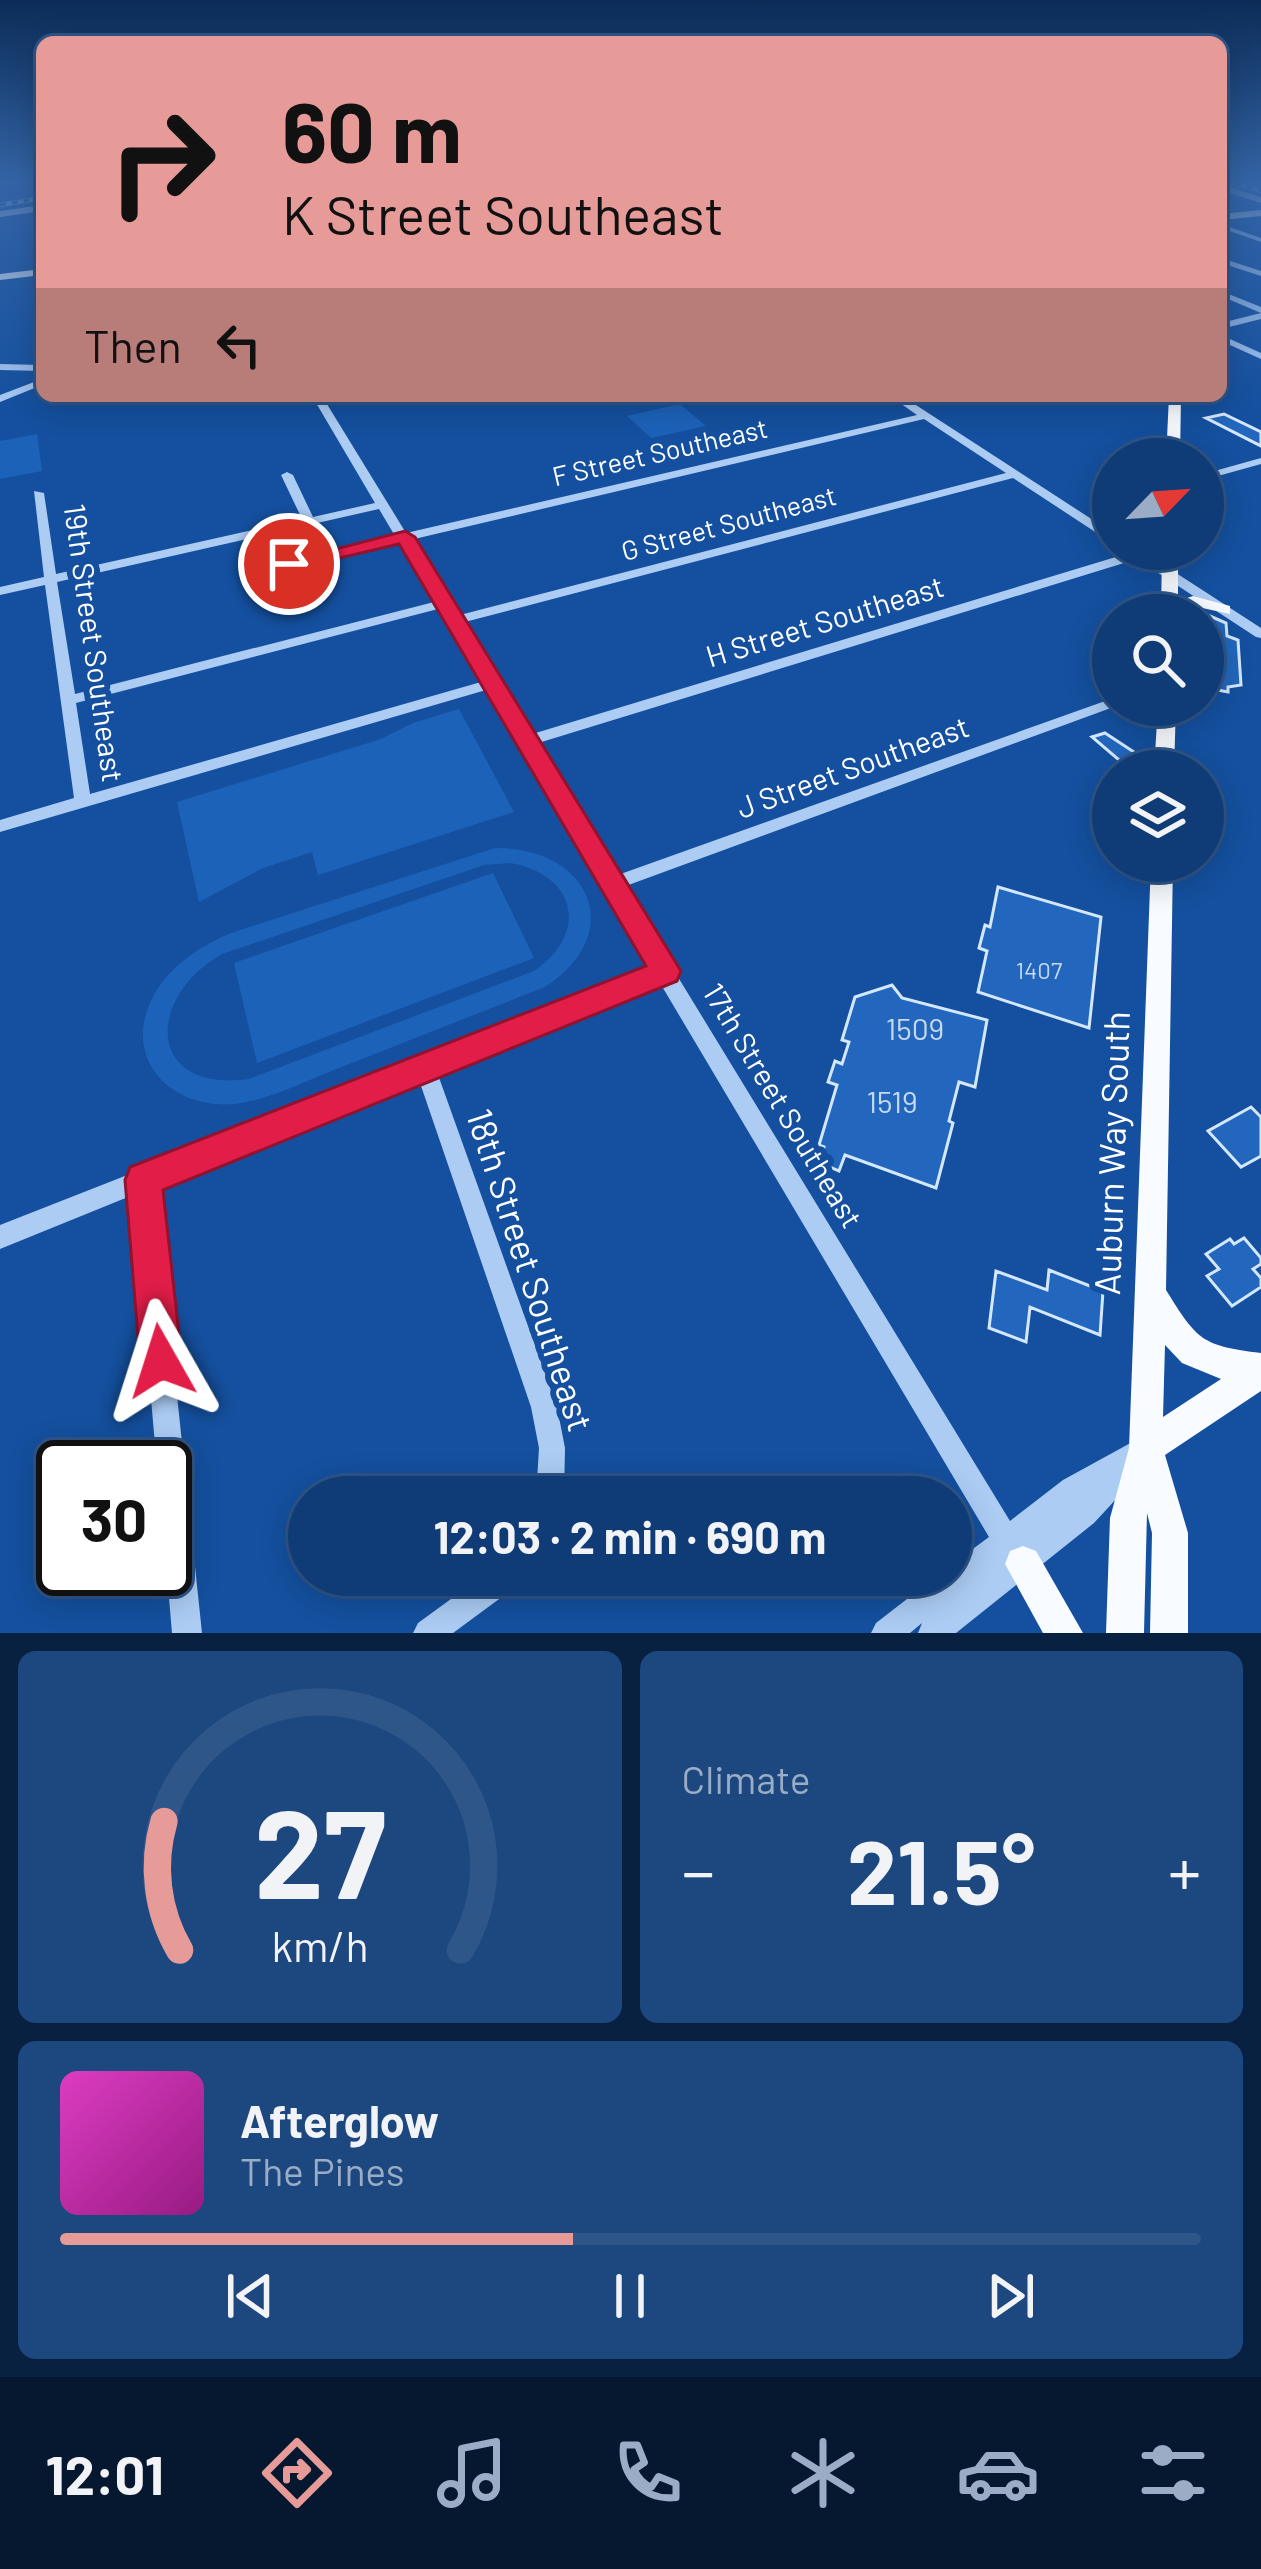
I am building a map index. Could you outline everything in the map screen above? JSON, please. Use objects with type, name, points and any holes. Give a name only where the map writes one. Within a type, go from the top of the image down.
[{"type":"main road","points":[[0,277],[36,273]]},
{"type":"main road","points":[[1174,438],[1176,402]]},
{"type":"main road","points":[[1169,570],[1169,594]]},
{"type":"main road","name":"Auburn Way South","points":[[1125,1633],[1128,1518],[1146,1448],[1161,882]]},
{"type":"main road","points":[[1150,1293],[1180,1341],[1202,1360],[1261,1371]]},
{"type":"main road","points":[[1146,1448],[1261,1371]]},
{"type":"main road","name":"Auburn Way South","points":[[1146,1448],[1169,1533],[1169,1633]]},
{"type":"main road","points":[[1015,1552],[1064,1633]]},
{"type":"street","points":[[1227,262],[1261,274]]},
{"type":"street","points":[[1227,296],[1261,313]]},
{"type":"street","points":[[1227,324],[1261,313]]},
{"type":"street","points":[[1227,341],[1261,356]]},
{"type":"street","points":[[0,368],[36,368]]},
{"type":"street","points":[[0,399],[36,384]]},
{"type":"street","name":"17th Street Southeast","points":[[321,402],[1015,1552]]},
{"type":"street","points":[[905,402],[1092,524]]},
{"type":"street","name":"F Street Southeast","points":[[289,564],[926,416]]},
{"type":"street","points":[[1224,471],[1261,461]]},
{"type":"street","name":"G Street Southeast","points":[[455,620],[1015,475]]},
{"type":"street","points":[[287,476],[309,520]]},
{"type":"street","name":"19th Street Southeast","points":[[38,493],[82,802]]},
{"type":"street","points":[[0,591],[384,503]]},
{"type":"street","name":"H Street Southeast","points":[[528,742],[1092,566]]},
{"type":"street","points":[[1164,570],[1200,594]]},
{"type":"street","points":[[69,700],[445,603]]},
{"type":"street","points":[[1224,610],[1261,634]]},
{"type":"street","points":[[0,826],[493,683]]},
{"type":"street","name":"J Street Southeast","points":[[612,884],[1092,711]]},
{"type":"street","points":[[0,1237],[666,971]]},
{"type":"street","name":"18th Street Southeast","points":[[425,1067],[544,1407],[552,1448],[551,1476]]},
{"type":"street","points":[[143,1180],[188,1633]]},
{"type":"street","points":[[886,1633],[1084,1513],[1146,1448]]},
{"type":"street","points":[[933,1633],[1015,1552]]},
{"type":"street","points":[[428,1633],[479,1596]]},
{"type":"shaded area","points":[[680,404],[706,426],[651,438],[627,416]]},
{"type":"shaded area","points":[[37,434],[42,471],[0,479],[0,441]]},
{"type":"shaded area","points":[[459,709],[514,812],[318,875],[312,852],[263,868],[199,902],[177,802],[381,739]]},
{"type":"shaded area","points":[[495,848],[528,851],[554,862],[574,877],[587,897],[591,919],[586,942],[571,965],[545,987],[274,1094],[234,1104],[210,1103],[189,1098],[156,1074],[143,1037],[145,1016],[162,982],[179,964],[234,932]],"holes":[[[510,863],[549,879],[568,907],[563,940],[534,971],[249,1079],[215,1079],[190,1071],[175,1057],[168,1038],[170,1016],[180,994],[197,972],[222,954],[484,865]]]},
{"type":"shaded area","points":[[493,873],[534,958],[257,1063],[234,963]]},
{"type":"building","points":[[1224,414],[1261,432],[1261,446],[1206,418]]},
{"type":"building","points":[[1224,622],[1227,636],[1238,640],[1241,685],[1228,687],[1224,691]]},
{"type":"building","points":[[1105,733],[1131,750],[1107,750],[1092,737]]},
{"type":"building","points":[[998,887],[1101,917],[1089,1028],[978,992],[987,951],[979,948],[985,925],[990,927]]},
{"type":"building","points":[[892,985],[902,998],[987,1020],[975,1087],[959,1082],[936,1188],[845,1155],[839,1171],[821,1163],[824,1147],[819,1145],[837,1085],[828,1082],[835,1061],[842,1064],[849,1042],[842,1040],[855,997]]},
{"type":"building","points":[[1251,1107],[1261,1117],[1261,1156],[1241,1167],[1208,1131]]},
{"type":"building","points":[[1244,1238],[1261,1258],[1253,1269],[1261,1278],[1261,1287],[1232,1306],[1207,1276],[1219,1269],[1206,1254],[1230,1239],[1234,1244]]},
{"type":"building","points":[[1049,1270],[1103,1291],[1100,1335],[1030,1307],[1026,1342],[989,1328],[996,1271],[1047,1290]]},
{"type":"route","points":[[161,1361],[143,1180],[666,971],[405,537],[289,564]]}]
